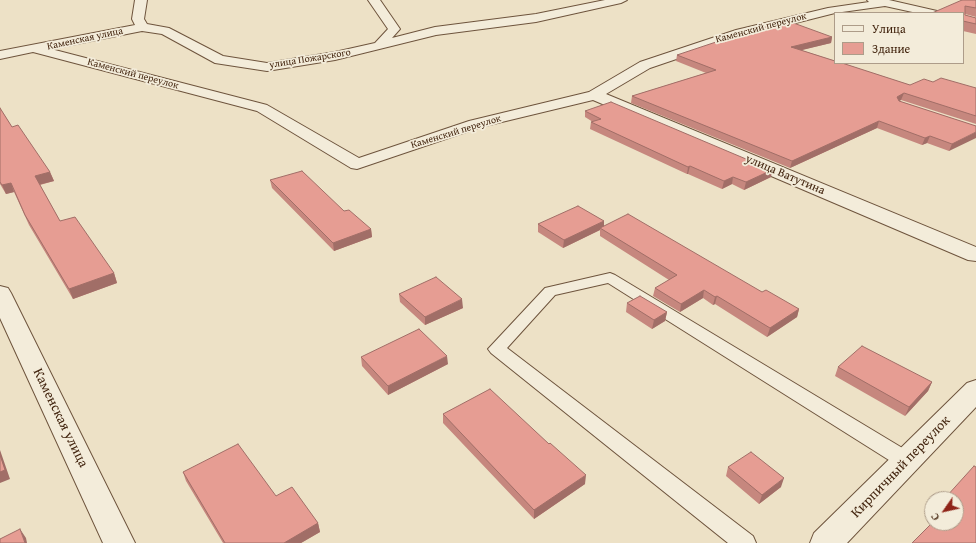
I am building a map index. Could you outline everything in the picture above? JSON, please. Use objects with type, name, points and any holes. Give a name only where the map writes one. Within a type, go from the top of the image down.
[{"type":"street","name":"Каменская улица","points":[[0,55],[142,27],[138,19],[141,0]]},
{"type":"street","points":[[374,0],[394,29],[379,46]]},
{"type":"street","name":"улица Пожарского","points":[[142,27],[166,31],[220,60],[267,67],[335,56],[435,31],[536,18],[621,0]]},
{"type":"street","name":"Каменский переулок","points":[[36,49],[262,108],[357,164],[475,124],[594,95],[644,64],[740,33],[828,10],[878,1],[928,12]]},
{"type":"street","name":"улица Ватутина","points":[[594,95],[976,256]]},
{"type":"street","name":"Каменская улица","points":[[0,293],[119,543]]},
{"type":"street","name":"Кирпичный переулок","points":[[826,543],[976,390]]},
{"type":"lane","points":[[745,543],[497,349],[550,291],[610,278],[907,461]]},
{"type":"building","points":[[962,0],[976,0],[976,8],[965,6],[965,15],[976,18],[976,24],[964,21],[964,12],[934,12]]},
{"type":"building","points":[[788,21],[832,37],[791,47],[834,61],[834,64],[845,64],[910,85],[924,79],[933,82],[941,78],[976,88],[976,116],[904,93],[897,97],[899,101],[976,126],[976,132],[952,144],[930,136],[925,138],[879,121],[792,161],[632,96],[716,70],[677,55],[746,32]]},
{"type":"building","points":[[611,102],[772,170],[746,182],[733,177],[724,181],[690,166],[688,167],[591,122],[601,119],[585,111]]},
{"type":"building","points":[[0,108],[12,127],[18,125],[50,172],[35,176],[60,221],[75,217],[114,273],[69,289],[25,215],[11,183],[2,185],[0,182]]},
{"type":"building","points":[[302,171],[344,211],[349,210],[371,229],[333,243],[270,180]]},
{"type":"building","points":[[578,206],[604,221],[564,240],[538,224]]},
{"type":"building","points":[[628,214],[762,292],[766,290],[799,309],[770,328],[717,296],[715,297],[704,290],[681,304],[655,288],[677,275],[600,228]]},
{"type":"building","points":[[436,277],[462,299],[425,317],[399,294]]},
{"type":"building","points":[[640,296],[667,312],[654,320],[627,303]]},
{"type":"building","points":[[419,329],[447,356],[388,386],[361,357]]},
{"type":"building","points":[[862,346],[932,382],[909,407],[838,367]]},
{"type":"building","points":[[490,389],[549,444],[550,443],[586,475],[534,510],[443,414]]},
{"type":"building","points":[[238,444],[276,496],[292,487],[318,523],[284,543],[225,543],[183,472]]},
{"type":"building","points":[[751,452],[784,478],[762,495],[728,467]]},
{"type":"building","points":[[0,455],[5,470],[0,472]]},
{"type":"building","points":[[974,466],[976,467],[976,543],[912,543],[924,531],[964,531],[964,491],[951,491]]},
{"type":"building","points":[[20,529],[25,543],[0,543],[0,539]]}]
